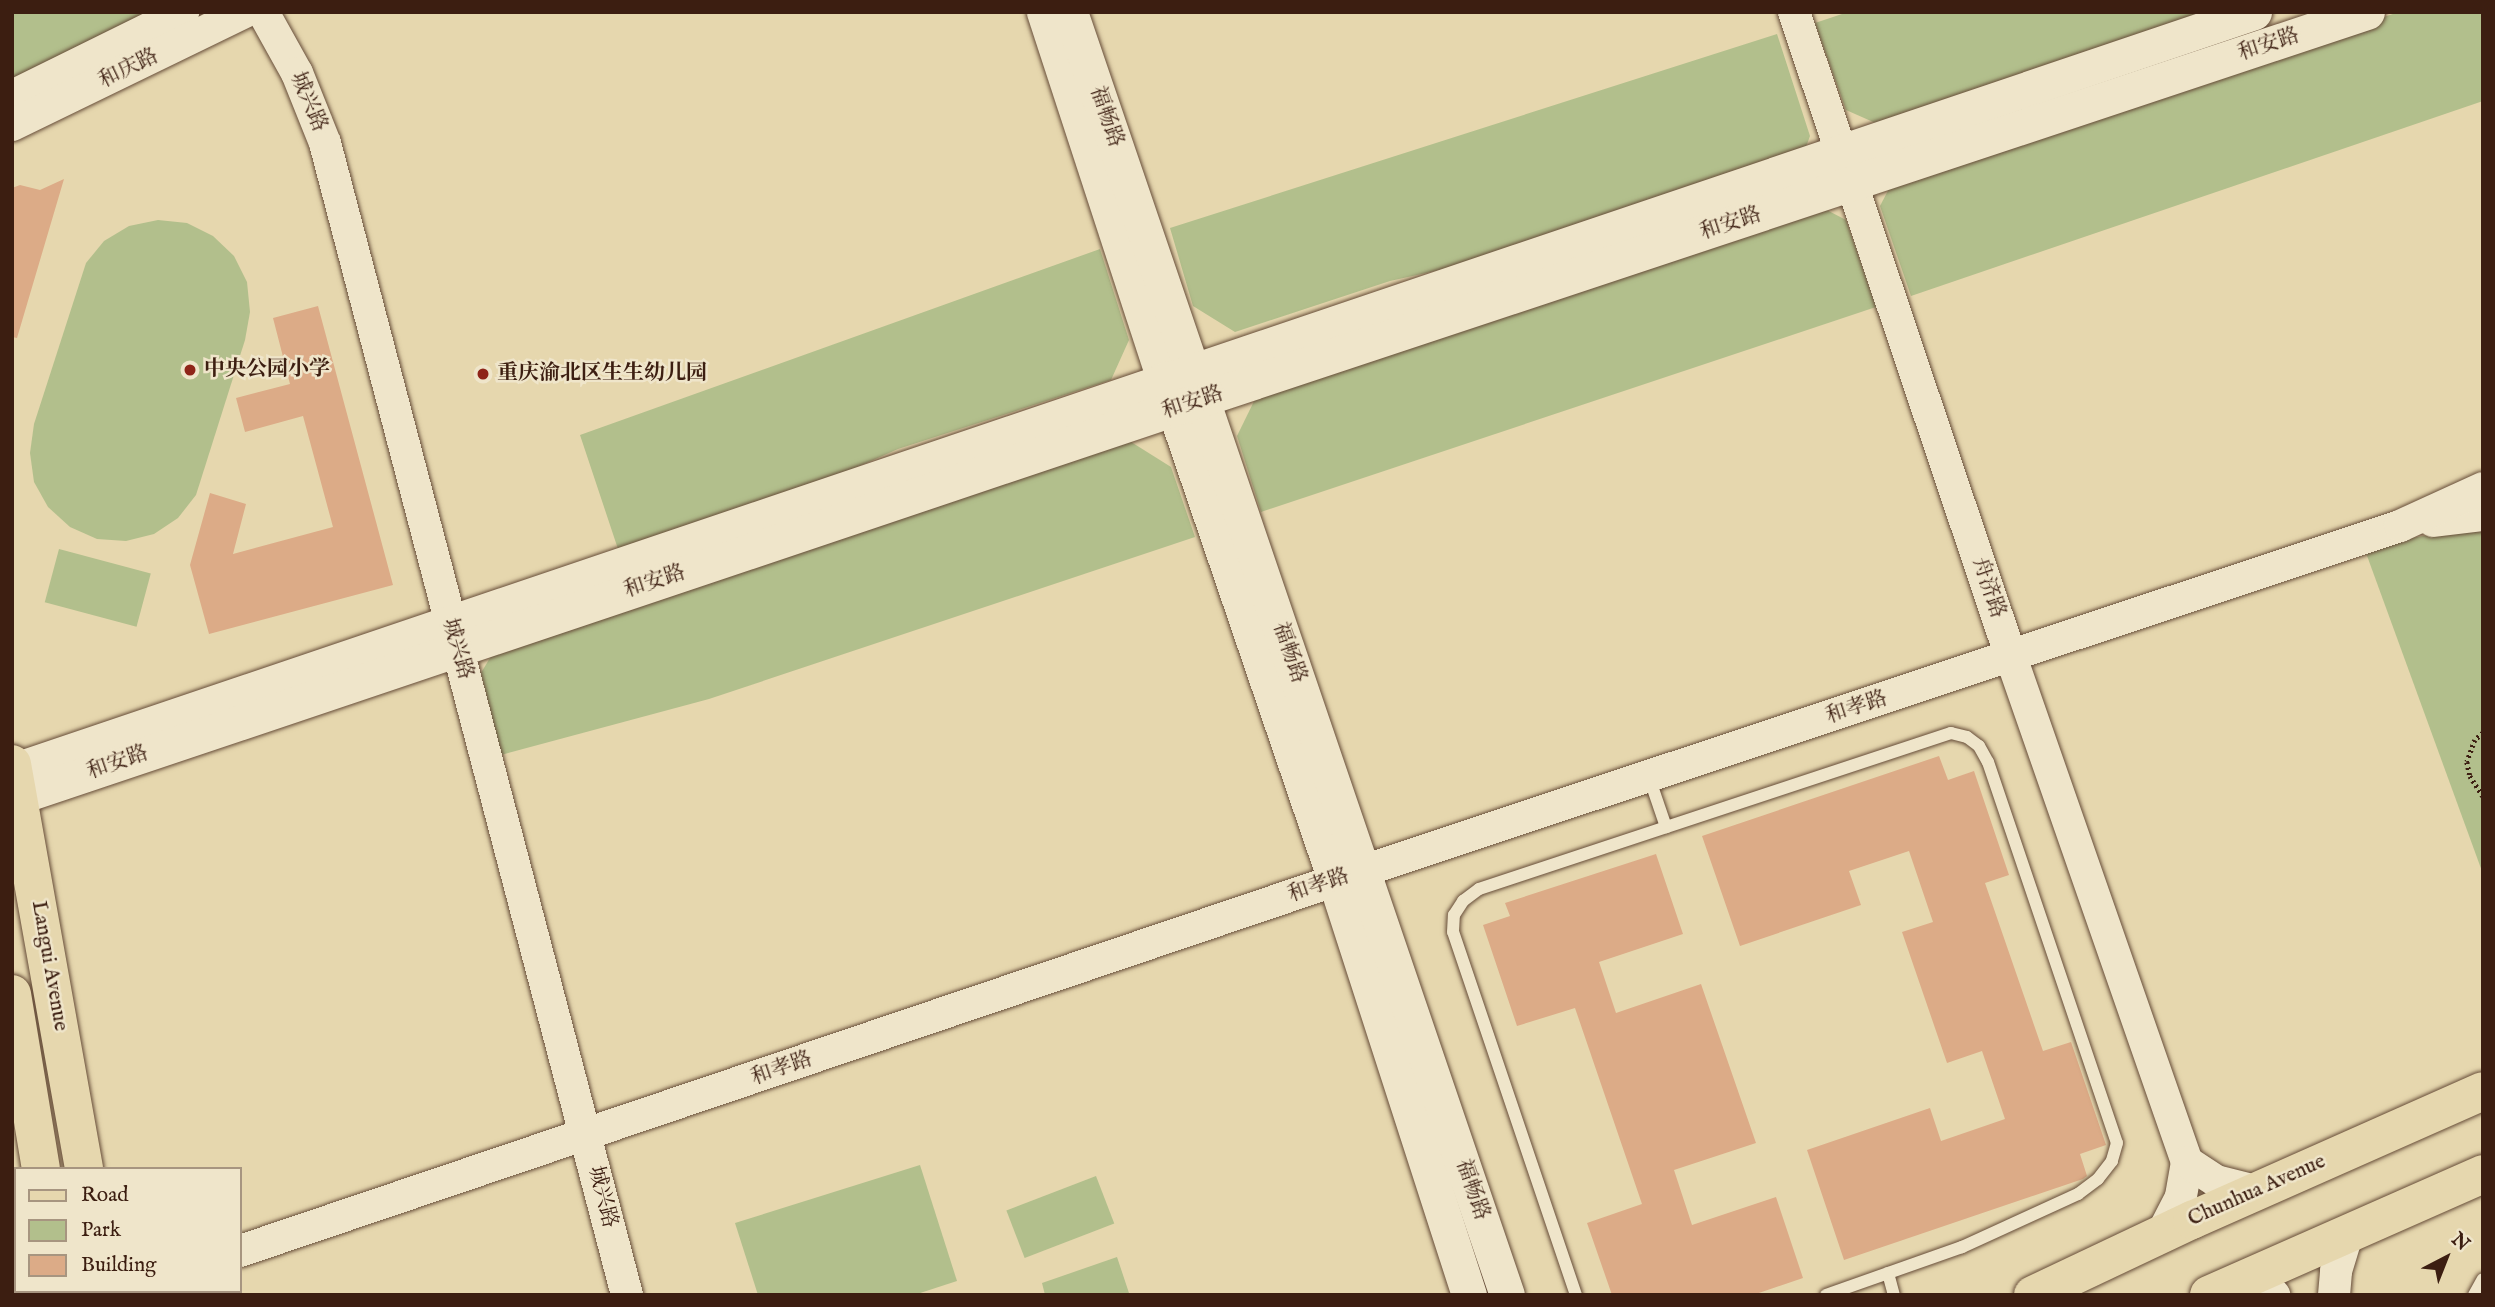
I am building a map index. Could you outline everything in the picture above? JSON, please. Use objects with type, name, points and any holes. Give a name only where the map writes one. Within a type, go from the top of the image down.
[{"type":"main road","name":"福畅路","points":[[1044,12],[1184,389],[1349,875],[1507,1295]]},
{"type":"main road","name":"福畅路","points":[[1070,12],[1184,389]]},
{"type":"main road","name":"和安路","points":[[1847,168],[2254,12]]},
{"type":"main road","name":"和安路","points":[[14,780],[1847,168],[2367,12]]},
{"type":"main road","name":"Langui Avenue","points":[[14,780],[83,1167]]},
{"type":"main road","name":"福畅路","points":[[1349,875],[1469,1295]]},
{"type":"main road","points":[[12,993],[41,1167]]},
{"type":"main road","name":"Chunhua Avenue","points":[[2033,1295],[2256,1191],[2483,1091]]},
{"type":"main road","points":[[2219,1291],[2483,1174]]},
{"type":"street","name":"和庆路","points":[[12,96],[183,12]]},
{"type":"street","name":"和庆路","points":[[12,125],[245,12]]},
{"type":"street","name":"城兴路","points":[[263,12],[297,73],[325,144],[627,1295]]},
{"type":"street","name":"舟济路","points":[[1794,12],[2011,657],[2187,1162]]},
{"type":"street","points":[[2400,526],[2483,488]]},
{"type":"street","points":[[2400,526],[2483,515]]},
{"type":"street","name":"和孝路","points":[[242,1250],[586,1136],[1349,875],[2400,526]]},
{"type":"street","points":[[2162,1234],[2181,1197],[2187,1162],[2216,1181],[2256,1191]]},
{"type":"street","points":[[2334,1295],[2336,1271],[2347,1235]]},
{"type":"street","points":[[2219,1291],[2274,1295]]},
{"type":"lane","points":[[1576,1295],[1453,932],[1454,915],[1463,901],[1479,888],[1951,733],[1966,737],[1979,746],[1988,762],[2116,1143],[2112,1161],[2098,1180],[2078,1194],[1962,1247],[1826,1295]]},
{"type":"lane","points":[[1649,776],[1666,827]]},
{"type":"lane","points":[[1888,1273],[1894,1295]]},
{"type":"lane","points":[[2474,1295],[2483,1279]]},
{"type":"path","points":[[2483,733],[2475,740],[2467,762],[2470,776],[2483,796]]},
{"type":"green space","points":[[12,12],[153,12],[12,81]]},
{"type":"green space","points":[[1848,12],[2214,12],[1880,125],[1846,110],[1815,23]]},
{"type":"green space","points":[[2399,12],[2483,12],[2483,101],[1911,296],[1880,206],[1894,179]]},
{"type":"green space","points":[[1777,34],[1810,136],[1803,155],[1471,263],[1390,281],[1235,332],[1193,306],[1170,228]]},
{"type":"green space","points":[[1821,207],[1846,220],[1876,307],[1261,512],[1237,436],[1259,391]]},
{"type":"green space","points":[[158,220],[187,223],[213,236],[234,256],[247,282],[250,312],[245,340],[196,495],[178,518],[154,534],[126,541],[97,539],[70,527],[48,507],[34,482],[30,453],[34,424],[86,263],[104,241],[129,226]]},
{"type":"green space","points":[[1100,249],[1129,340],[1111,380],[898,449],[835,477],[618,549],[580,435]]},
{"type":"green space","points":[[1128,440],[1171,467],[1195,537],[709,699],[501,755],[481,673],[497,646]]},
{"type":"green space","points":[[2483,526],[2483,874],[2366,553],[2411,538]]},
{"type":"green space","points":[[59,549],[151,574],[137,627],[45,602]]},
{"type":"green space","points":[[920,1165],[957,1281],[914,1295],[758,1295],[735,1223]]},
{"type":"green space","points":[[1096,1176],[1114,1224],[1025,1258],[1006,1210]]},
{"type":"green space","points":[[1117,1257],[1129,1293],[1045,1295],[1042,1283]]},
{"type":"building","points":[[64,179],[17,338],[12,337],[12,188],[20,185],[40,190]]},
{"type":"building","points":[[318,306],[393,585],[209,634],[190,565],[210,493],[246,504],[233,554],[333,527],[303,416],[245,432],[236,398],[290,384],[273,318]]},
{"type":"building","points":[[1939,756],[1948,780],[1974,771],[2009,875],[1985,883],[2043,1051],[2071,1042],[2106,1145],[2080,1154],[2087,1176],[2083,1179],[1844,1260],[1807,1150],[1930,1108],[1941,1141],[2005,1119],[1982,1051],[1947,1063],[1902,932],[1933,922],[1909,851],[1849,871],[1861,905],[1740,946],[1702,836]]},
{"type":"building","points":[[1656,854],[1683,934],[1599,962],[1616,1013],[1701,984],[1756,1143],[1674,1170],[1692,1225],[1776,1197],[1803,1278],[1753,1295],[1612,1295],[1587,1223],[1642,1204],[1575,1008],[1517,1026],[1483,925],[1510,916],[1505,903]]},
{"type":"place","name":"中央公园小学","points":[[190,370]]},
{"type":"place","name":"重庆渝北区生生幼儿园","points":[[483,374]]}]
